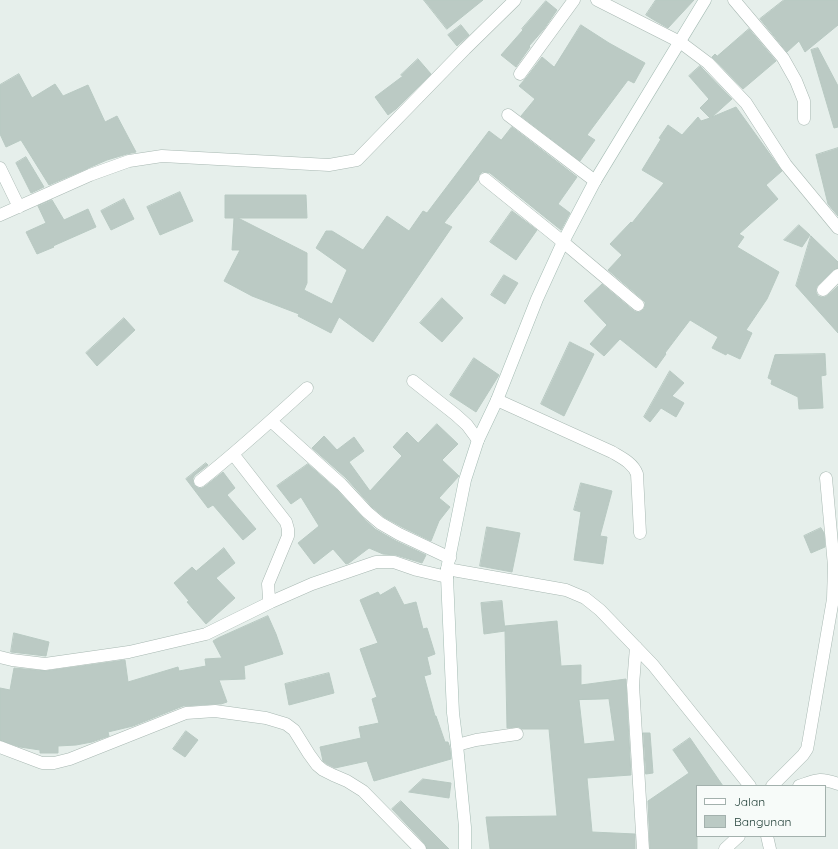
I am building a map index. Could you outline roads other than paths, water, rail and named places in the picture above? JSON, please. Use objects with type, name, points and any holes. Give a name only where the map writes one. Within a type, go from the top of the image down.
[{"type":"street","points":[[0,215],[90,175],[129,161],[162,156],[329,165],[357,160],[515,0]]},
{"type":"street","points":[[520,74],[574,0]]},
{"type":"street","points":[[597,0],[680,42],[708,63],[746,103],[786,165],[838,228]]},
{"type":"street","points":[[465,849],[465,827],[457,745],[452,713],[448,568],[465,480],[478,440],[497,400],[537,299],[563,242],[595,181],[705,0]]},
{"type":"street","points":[[734,0],[783,58],[796,81],[804,101],[804,119]]},
{"type":"street","points":[[508,115],[595,181]]},
{"type":"street","points":[[0,168],[19,207]]},
{"type":"street","points":[[485,179],[638,305]]},
{"type":"street","points":[[823,290],[838,276]]},
{"type":"street","points":[[413,381],[456,414],[467,425],[478,440]]},
{"type":"street","points":[[200,481],[271,421],[307,388]]},
{"type":"street","points":[[497,400],[612,452],[632,465],[637,474],[640,533]]},
{"type":"street","points":[[271,421],[341,484],[380,523],[399,534],[448,568]]},
{"type":"street","points":[[233,454],[282,516],[288,529],[288,536],[268,584],[269,598],[271,602]]},
{"type":"street","points":[[773,785],[807,750],[834,589],[834,566],[826,478]]},
{"type":"street","points":[[0,657],[45,664],[129,652],[206,634],[271,602],[312,584],[376,562],[394,562],[418,570],[448,568],[566,590],[585,598],[600,610],[653,665],[749,785]]},
{"type":"street","points":[[636,647],[633,685],[643,849]]},
{"type":"street","points":[[0,747],[42,763],[54,763],[70,759],[186,713],[215,711],[266,718],[286,724],[294,730],[309,754],[323,770],[347,781],[363,792],[420,849]]},
{"type":"street","points":[[457,745],[476,740],[517,734]]},
{"type":"street","points":[[802,785],[821,779],[838,784]]},
{"type":"street","points":[[725,849],[738,837]]},
{"type":"street","points":[[767,837],[770,849]]}]
